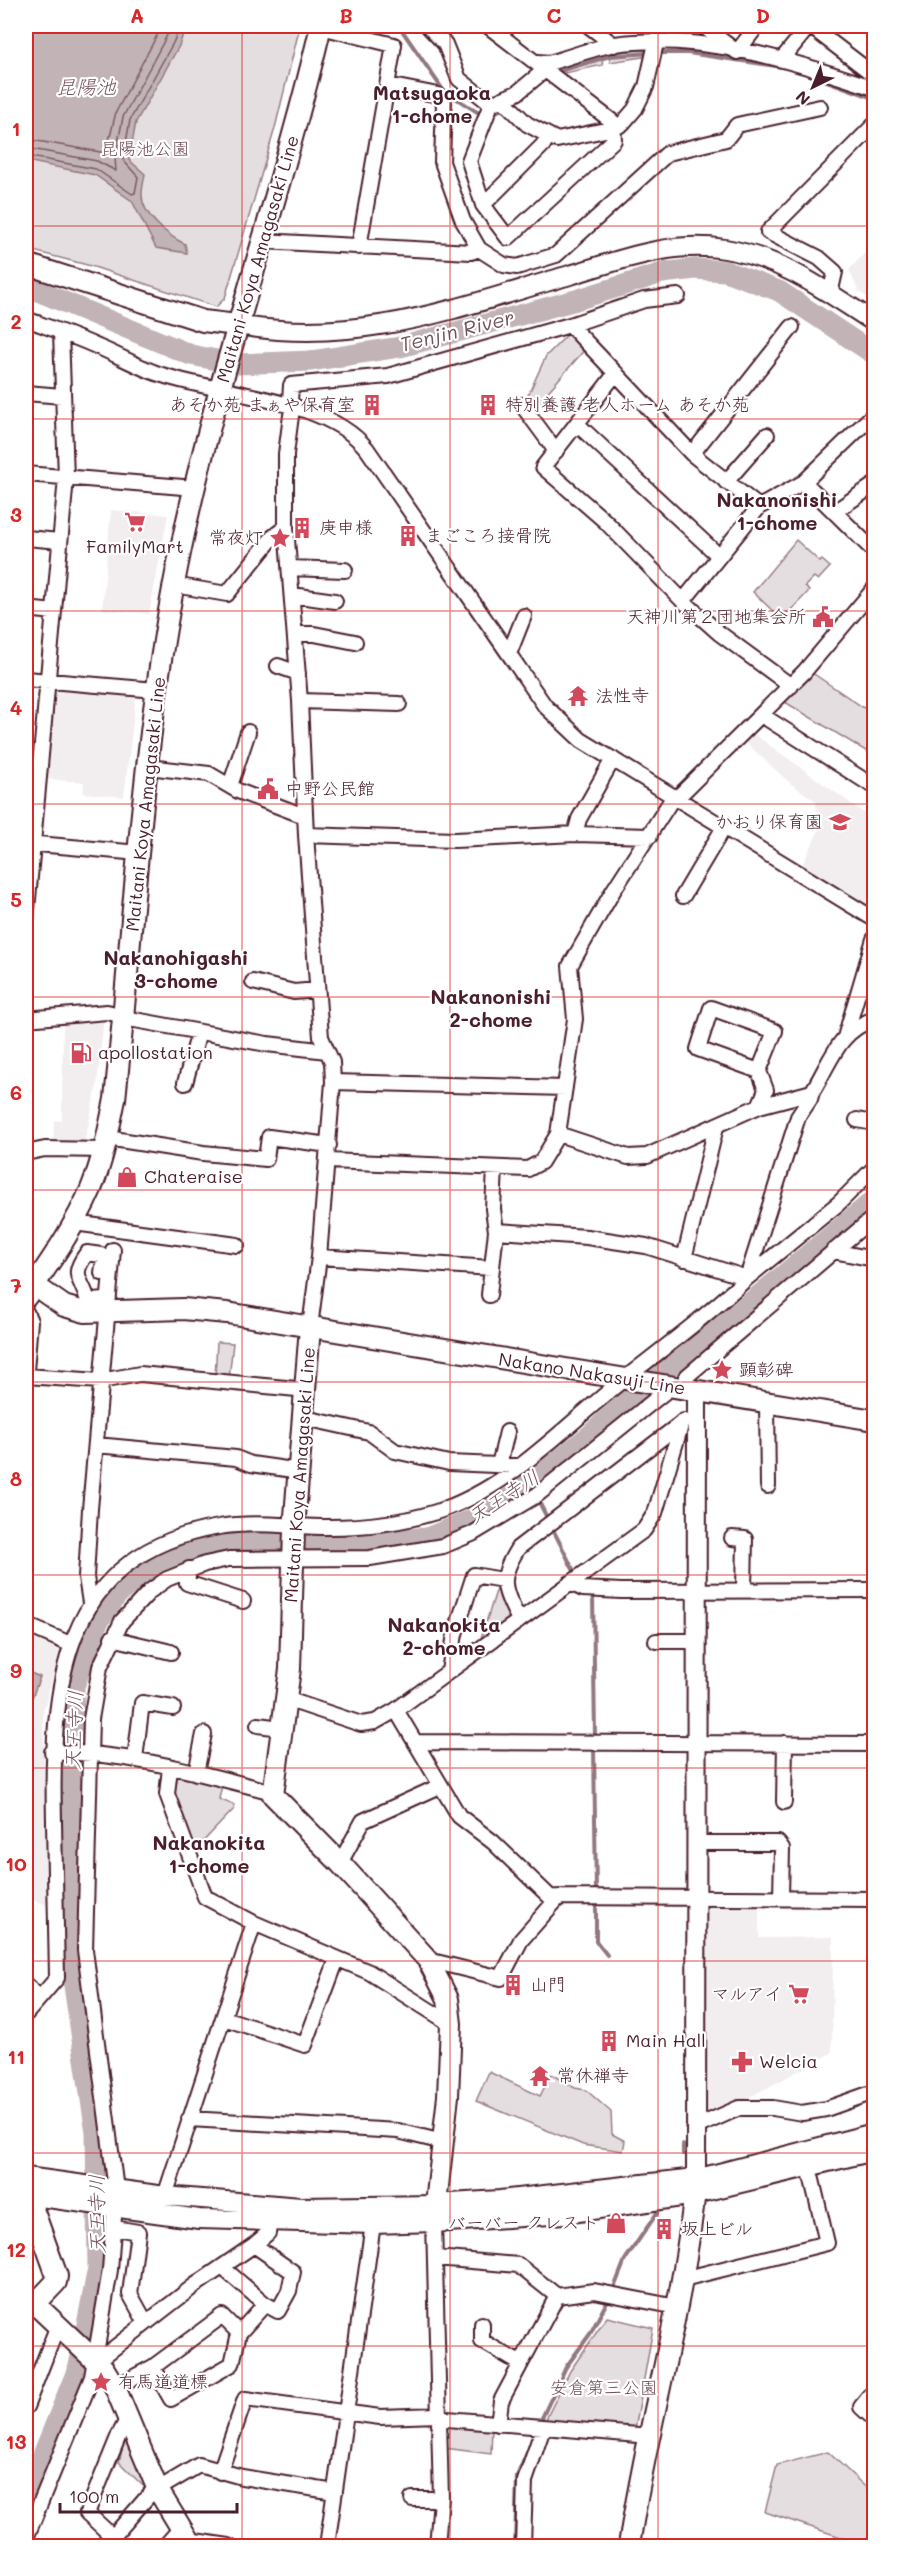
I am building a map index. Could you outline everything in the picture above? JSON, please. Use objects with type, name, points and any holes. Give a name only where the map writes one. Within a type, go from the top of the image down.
[{"type":"main road","name":"Maitani Koya Amagasaki Line","points":[[273,1795],[290,1669],[294,1527],[305,1418],[310,1327],[183,1309],[104,1305],[85,1312],[64,1306],[30,1291],[74,1223],[91,1188],[105,1144],[115,1099],[156,690],[174,585],[195,488],[321,26]]},
{"type":"main road","points":[[26,264],[236,333]]},
{"type":"main road","name":"Nakano Nakasuji Line","points":[[310,1327],[874,1420]]},
{"type":"main road","points":[[273,1795],[340,1863],[428,1960],[448,1999],[451,2024],[448,2096],[434,2214],[564,2213],[695,2187],[693,2218],[683,2279],[629,2547]]},
{"type":"main road","points":[[26,2189],[57,2276],[57,2282],[30,2308],[65,2332],[93,2359],[115,2387],[158,2490],[187,2538]]},
{"type":"street","points":[[321,26],[394,45],[359,247]]},
{"type":"street","points":[[428,26],[445,44],[459,79],[548,136],[566,141],[615,128],[635,109],[646,87],[656,42]]},
{"type":"street","points":[[488,26],[542,66],[613,122],[615,128],[614,140],[508,238],[483,205],[469,161],[496,102],[517,93],[542,66],[549,63],[615,45],[656,42],[698,44],[783,58],[874,88]]},
{"type":"street","points":[[590,26],[615,45]]},
{"type":"street","points":[[703,26],[737,52]]},
{"type":"street","points":[[737,52],[757,26]]},
{"type":"street","points":[[783,58],[809,26],[874,75]]},
{"type":"street","points":[[387,85],[438,94],[444,102],[442,162],[463,221],[478,249],[504,265],[517,267],[556,255],[668,153],[703,149],[726,139],[737,125],[751,127],[814,112]]},
{"type":"street","points":[[830,294],[835,272],[819,258],[768,232],[874,125]]},
{"type":"street","points":[[483,205],[543,145],[548,136]]},
{"type":"street","points":[[262,241],[471,252],[478,249]]},
{"type":"street","points":[[236,333],[303,332],[392,325],[651,250],[678,248],[725,249],[761,258],[798,274],[874,322]]},
{"type":"street","points":[[310,1327],[319,1257],[333,1082],[332,1062],[321,1037],[317,990],[306,835],[300,700],[286,527],[286,454],[292,408],[291,385],[388,376],[570,325],[644,300],[678,296]]},
{"type":"street","points":[[26,319],[158,374],[223,384],[338,423],[359,439],[554,716],[581,740],[874,919]]},
{"type":"street","points":[[570,325],[692,454],[759,507]]},
{"type":"street","points":[[692,454],[792,327]]},
{"type":"street","points":[[26,921],[29,843],[40,761],[66,478],[61,332]]},
{"type":"street","points":[[616,373],[543,467],[605,521],[683,601],[719,633],[791,686]]},
{"type":"street","points":[[26,393],[62,396]]},
{"type":"street","points":[[522,405],[556,451]]},
{"type":"street","points":[[683,601],[759,507],[804,482],[874,414]]},
{"type":"street","points":[[577,424],[719,556]]},
{"type":"street","points":[[726,482],[767,435]]},
{"type":"street","points":[[26,474],[195,488]]},
{"type":"street","points":[[804,482],[874,551]]},
{"type":"street","points":[[834,512],[874,484]]},
{"type":"street","points":[[174,585],[227,594],[273,537],[286,527]]},
{"type":"street","points":[[26,538],[60,541]]},
{"type":"street","points":[[290,568],[345,570]]},
{"type":"street","points":[[327,1161],[528,1169],[541,1162],[558,1134],[565,1088],[575,1019],[570,966],[613,891],[676,797],[763,716],[874,589]]},
{"type":"street","points":[[292,595],[335,601]]},
{"type":"street","points":[[26,609],[54,612]]},
{"type":"street","points":[[509,654],[524,616]]},
{"type":"street","points":[[295,634],[314,634],[355,642]]},
{"type":"street","points":[[278,666],[298,674]]},
{"type":"street","points":[[26,679],[156,690]]},
{"type":"street","points":[[300,700],[399,704]]},
{"type":"street","points":[[763,716],[873,782]]},
{"type":"street","points":[[230,786],[248,732]]},
{"type":"street","points":[[575,834],[579,819],[613,759]]},
{"type":"street","points":[[26,760],[40,761]]},
{"type":"street","points":[[148,767],[209,774],[262,801],[299,814],[305,813]]},
{"type":"street","points":[[683,896],[689,878],[724,827]]},
{"type":"street","points":[[306,835],[455,840],[575,834],[650,836]]},
{"type":"street","points":[[29,843],[139,853]]},
{"type":"street","points":[[747,1278],[798,1117],[846,1034],[874,939]]},
{"type":"street","points":[[253,982],[294,992],[317,990]]},
{"type":"street","points":[[759,1071],[698,1049],[711,1008],[775,1031],[759,1071],[766,1090],[759,1106]]},
{"type":"street","points":[[26,1019],[107,1012],[199,1032],[267,1044],[327,1051]]},
{"type":"street","points":[[846,1034],[874,1018]]},
{"type":"street","points":[[185,1083],[199,1032]]},
{"type":"street","points":[[333,1082],[565,1088]]},
{"type":"street","points":[[558,1134],[628,1157],[646,1156],[716,1127],[759,1106],[812,1092]]},
{"type":"street","points":[[857,1120],[874,1123]]},
{"type":"street","points":[[684,1259],[716,1127]]},
{"type":"street","points":[[26,1153],[45,1149],[105,1144],[266,1159],[269,1137],[329,1145]]},
{"type":"street","points":[[489,1294],[496,1231],[493,1209],[495,1168]]},
{"type":"street","points":[[26,2014],[57,1978],[56,1706],[70,1644],[90,1603],[132,1562],[183,1534],[222,1527],[330,1527],[408,1520],[457,1505],[520,1466],[628,1380],[839,1203],[874,1168]]},
{"type":"street","points":[[26,2538],[92,2377],[93,2359],[108,2284],[114,2228],[113,2198],[85,1950],[87,1752],[94,1692],[100,1666],[122,1621],[150,1591],[167,1579],[189,1569],[229,1559],[293,1556],[370,1558],[443,1546],[497,1522],[679,1388],[686,1377],[874,1217]]},
{"type":"street","points":[[74,1223],[154,1240],[215,1238],[237,1245]]},
{"type":"street","points":[[496,1231],[606,1240],[646,1246],[747,1278]]},
{"type":"street","points":[[90,1603],[86,1577],[104,1305],[113,1250]]},
{"type":"street","points":[[833,1251],[874,1259]]},
{"type":"street","points":[[319,1257],[492,1268]]},
{"type":"street","points":[[26,1312],[30,1321],[26,1371]]},
{"type":"street","points":[[26,1376],[100,1381],[140,1374],[307,1390]]},
{"type":"street","points":[[679,1388],[690,1417],[696,1590],[695,2187]]},
{"type":"street","points":[[767,1402],[771,1477]]},
{"type":"street","points":[[519,1620],[504,1590],[503,1580],[508,1565],[518,1548],[690,1417]]},
{"type":"street","points":[[285,1699],[361,1724],[375,1722],[396,1710],[644,1530],[655,1513],[690,1417]]},
{"type":"street","points":[[305,1418],[369,1432],[395,1450],[449,1463],[520,1466]]},
{"type":"street","points":[[499,1465],[507,1432]]},
{"type":"street","points":[[96,1445],[236,1458],[251,1464],[300,1471]]},
{"type":"street","points":[[744,1538],[744,1590]]},
{"type":"street","points":[[189,1569],[187,1583],[243,1601]]},
{"type":"street","points":[[449,1671],[455,1634],[474,1575],[503,1580]]},
{"type":"street","points":[[570,1583],[583,1589],[874,1590]]},
{"type":"street","points":[[26,1625],[70,1644]]},
{"type":"street","points":[[112,1638],[171,1652]]},
{"type":"street","points":[[656,1641],[696,1641]]},
{"type":"street","points":[[135,1759],[142,1703],[173,1708]]},
{"type":"street","points":[[396,1710],[459,1816],[493,1842],[550,1897],[874,1899]]},
{"type":"street","points":[[258,1725],[281,1728]]},
{"type":"street","points":[[196,1773],[204,1734]]},
{"type":"street","points":[[415,1742],[874,1744]]},
{"type":"street","points":[[784,1802],[785,1743]]},
{"type":"street","points":[[56,1752],[87,1752],[135,1759],[265,1790],[273,1795]]},
{"type":"street","points":[[170,1768],[167,1794],[202,1894],[254,1923],[369,1972],[451,2024]]},
{"type":"street","points":[[340,1863],[363,1821],[440,1786]]},
{"type":"street","points":[[695,1843],[778,1843],[782,1848],[781,1898]]},
{"type":"street","points":[[428,1960],[462,1966],[501,1978],[521,1940],[559,1897]]},
{"type":"street","points":[[165,2196],[254,1923]]},
{"type":"street","points":[[224,2018],[305,2045],[337,1959]]},
{"type":"street","points":[[26,1985],[39,1998]]},
{"type":"street","points":[[696,2127],[739,2108],[773,2108],[802,2113],[826,2109],[874,2092]]},
{"type":"street","points":[[189,2119],[398,2131],[443,2142]]},
{"type":"street","points":[[695,2187],[874,2133]]},
{"type":"street","points":[[695,2187],[809,2167],[874,2151]]},
{"type":"street","points":[[683,2279],[827,2243],[809,2167]]},
{"type":"street","points":[[26,2189],[79,2190],[199,2219],[374,2224],[434,2214]]},
{"type":"street","points":[[113,2198],[165,2196],[301,2207],[434,2214]]},
{"type":"street","points":[[434,2214],[441,2499],[437,2547]]},
{"type":"street","points":[[93,2359],[254,2245],[267,2233],[270,2221]]},
{"type":"street","points":[[327,2547],[374,2224]]},
{"type":"street","points":[[114,2228],[138,2232],[130,2294],[146,2323]]},
{"type":"street","points":[[222,2267],[265,2304],[278,2311],[290,2291],[294,2272],[254,2245]]},
{"type":"street","points":[[436,2258],[518,2265],[557,2296],[594,2291],[677,2307]]},
{"type":"street","points":[[108,2284],[130,2294]]},
{"type":"street","points":[[498,2424],[501,2401],[557,2296]]},
{"type":"street","points":[[153,2367],[171,2399],[232,2364],[239,2333],[265,2304]]},
{"type":"street","points":[[115,2387],[153,2367],[222,2316],[239,2333]]},
{"type":"street","points":[[482,2324],[482,2341],[521,2364]]},
{"type":"street","points":[[26,2407],[65,2332]]},
{"type":"street","points":[[874,2391],[861,2407],[874,2419]]},
{"type":"street","points":[[220,2472],[245,2399],[380,2417],[438,2415],[447,2420],[650,2436]]},
{"type":"street","points":[[128,2418],[87,2513],[109,2542],[150,2494],[199,2465],[220,2472],[335,2492]]},
{"type":"street","points":[[523,2547],[525,2481],[543,2428]]},
{"type":"street","points":[[412,2499],[441,2499]]},
{"type":"street","points":[[165,2547],[187,2538],[229,2547]]},
{"type":"shaded area","points":[[874,243],[874,302],[859,292],[849,270]]},
{"type":"shaded area","points":[[111,510],[168,515],[149,614],[102,610]]},
{"type":"shaded area","points":[[56,689],[136,696],[124,797],[83,793],[84,782],[44,779],[52,692]]},
{"type":"shaded area","points":[[751,732],[874,820],[874,913],[801,868],[818,832],[816,801],[791,784],[743,740]]},
{"type":"shaded area","name":"apollostation","points":[[104,1017],[97,1086],[84,1144],[53,1144],[54,1121],[62,1120],[63,1020]]},
{"type":"shaded area","points":[[26,1632],[61,1646],[43,1712],[48,1906],[26,1897]]},
{"type":"shaded area","points":[[759,1901],[759,1938],[833,1937],[832,2053],[744,2100],[712,2115],[707,2114],[706,1904]]},
{"type":"green space","name":"昆陽池公園","points":[[26,26],[300,26],[275,128],[225,298],[216,307],[91,266],[26,249]]},
{"type":"green space","points":[[649,49],[649,56],[610,62],[608,53]]},
{"type":"green space","points":[[600,54],[603,65],[565,73],[562,64]]},
{"type":"green space","points":[[572,330],[588,346],[530,412],[524,404],[546,356]]},
{"type":"green space","points":[[796,540],[820,562],[822,560],[830,567],[818,580],[814,577],[805,586],[809,591],[789,612],[776,614],[753,592]]},
{"type":"green space","points":[[811,672],[874,715],[874,756],[785,702]]},
{"type":"green space","points":[[217,1342],[233,1343],[229,1379],[215,1377]]},
{"type":"green space","points":[[498,1585],[512,1619],[479,1644]]},
{"type":"green space","points":[[171,1770],[222,1785],[219,1799],[234,1805],[234,1809],[193,1852],[170,1789]]},
{"type":"green space","points":[[489,2072],[540,2096],[551,2074],[575,2088],[586,2090],[611,2112],[612,2134],[625,2141],[623,2151],[583,2145],[476,2101]]},
{"type":"green space","name":"安倉第三公園","points":[[607,2317],[653,2328],[635,2430],[546,2424],[546,2419],[570,2371]]},
{"type":"green space","points":[[447,2424],[492,2427],[491,2454],[444,2448],[443,2427]]},
{"type":"green space","points":[[124,2442],[132,2447],[148,2480],[143,2486],[119,2462]]},
{"type":"green space","points":[[828,2452],[874,2495],[874,2527],[868,2546],[765,2512],[777,2465]]},
{"type":"water","name":"昆陽池","points":[[26,26],[186,26],[179,46],[136,122],[129,160],[145,174],[142,194],[146,209],[157,224],[185,244],[187,253],[156,248],[132,201],[95,175],[26,161]]},
{"type":"water","points":[[26,1671],[40,1677],[26,1713]]},
{"type":"waterway","points":[[399,26],[443,90],[482,115]]},
{"type":"waterway","points":[[556,72],[610,56],[650,53]]},
{"type":"waterway","points":[[660,53],[688,53],[783,67]]},
{"type":"waterway","points":[[802,72],[874,98]]},
{"type":"waterway","points":[[492,114],[502,109]]},
{"type":"waterway","name":"Tenjin River","points":[[26,286],[191,355],[237,364],[311,361],[400,347],[576,300],[662,273],[695,269],[725,271],[779,291],[874,354]]},
{"type":"waterway","name":"天王寺川","points":[[26,2497],[79,2366],[98,2268],[96,2133],[70,1959],[74,1686],[99,1620],[117,1595],[157,1562],[203,1545],[245,1541],[427,1538],[476,1518],[519,1492],[589,1436],[629,1398],[710,1336],[874,1200]]},
{"type":"waterway","points":[[529,1483],[534,1492]]},
{"type":"waterway","points":[[537,1498],[576,1575]]},
{"type":"waterway","points":[[593,1595],[595,1737]]},
{"type":"waterway","points":[[594,1747],[596,1893]]},
{"type":"waterway","points":[[596,1900],[596,1941],[607,1955]]},
{"type":"waterway","points":[[683,2145],[683,2154]]},
{"type":"waterway","points":[[614,2288],[625,2260],[657,2213]]},
{"type":"waterway","points":[[540,2422],[566,2367],[590,2334],[609,2298]]},
{"type":"waterway","points":[[515,2546],[517,2476],[529,2448]]},
{"type":"place","name":"あそか苑 まぁや保育室","points":[[372,405]]},
{"type":"place","name":"特別養護 老人ホーム あそか苑","points":[[488,405]]},
{"type":"place","name":"FamilyMart","points":[[135,522]]},
{"type":"place","name":"庚申様","points":[[302,528]]},
{"type":"place","name":"まごころ接骨院","points":[[408,536]]},
{"type":"place","name":"常夜灯","points":[[280,538]]},
{"type":"place","name":"天神川第２団地集会所","points":[[823,617]]},
{"type":"place","name":"法性寺","points":[[578,696]]},
{"type":"place","name":"中野公民館","points":[[268,789]]},
{"type":"place","name":"かおり保育園","points":[[840,822]]},
{"type":"place","name":"apollostation","points":[[81,1053]]},
{"type":"place","name":"Chateraise","points":[[127,1177]]},
{"type":"place","name":"顕彰碑","points":[[722,1370]]},
{"type":"place","name":"山門","points":[[513,1985]]},
{"type":"place","name":"マルアイ","points":[[799,1994]]},
{"type":"place","name":"Main Hall","points":[[609,2041]]},
{"type":"place","name":"Welcia","points":[[742,2062]]},
{"type":"place","name":"常休禅寺","points":[[540,2076]]},
{"type":"place","name":"バーバー クレスト","points":[[616,2223]]},
{"type":"place","name":"坂上ビル","points":[[664,2229]]},
{"type":"place","name":"有馬道道標","points":[[101,2382]]},
{"type":"district","name":"Matsugaoka 1-chome","points":[[432,104]]},
{"type":"district","name":"Nakanonishi 1-chome","points":[[777,512]]},
{"type":"district","name":"Nakanohigashi 3-chome","points":[[176,970]]},
{"type":"district","name":"Nakanonishi 2-chome","points":[[491,1008]]},
{"type":"district","name":"Nakanokita 2-chome","points":[[444,1636]]},
{"type":"district","name":"Nakanokita 1-chome","points":[[209,1854]]}]
